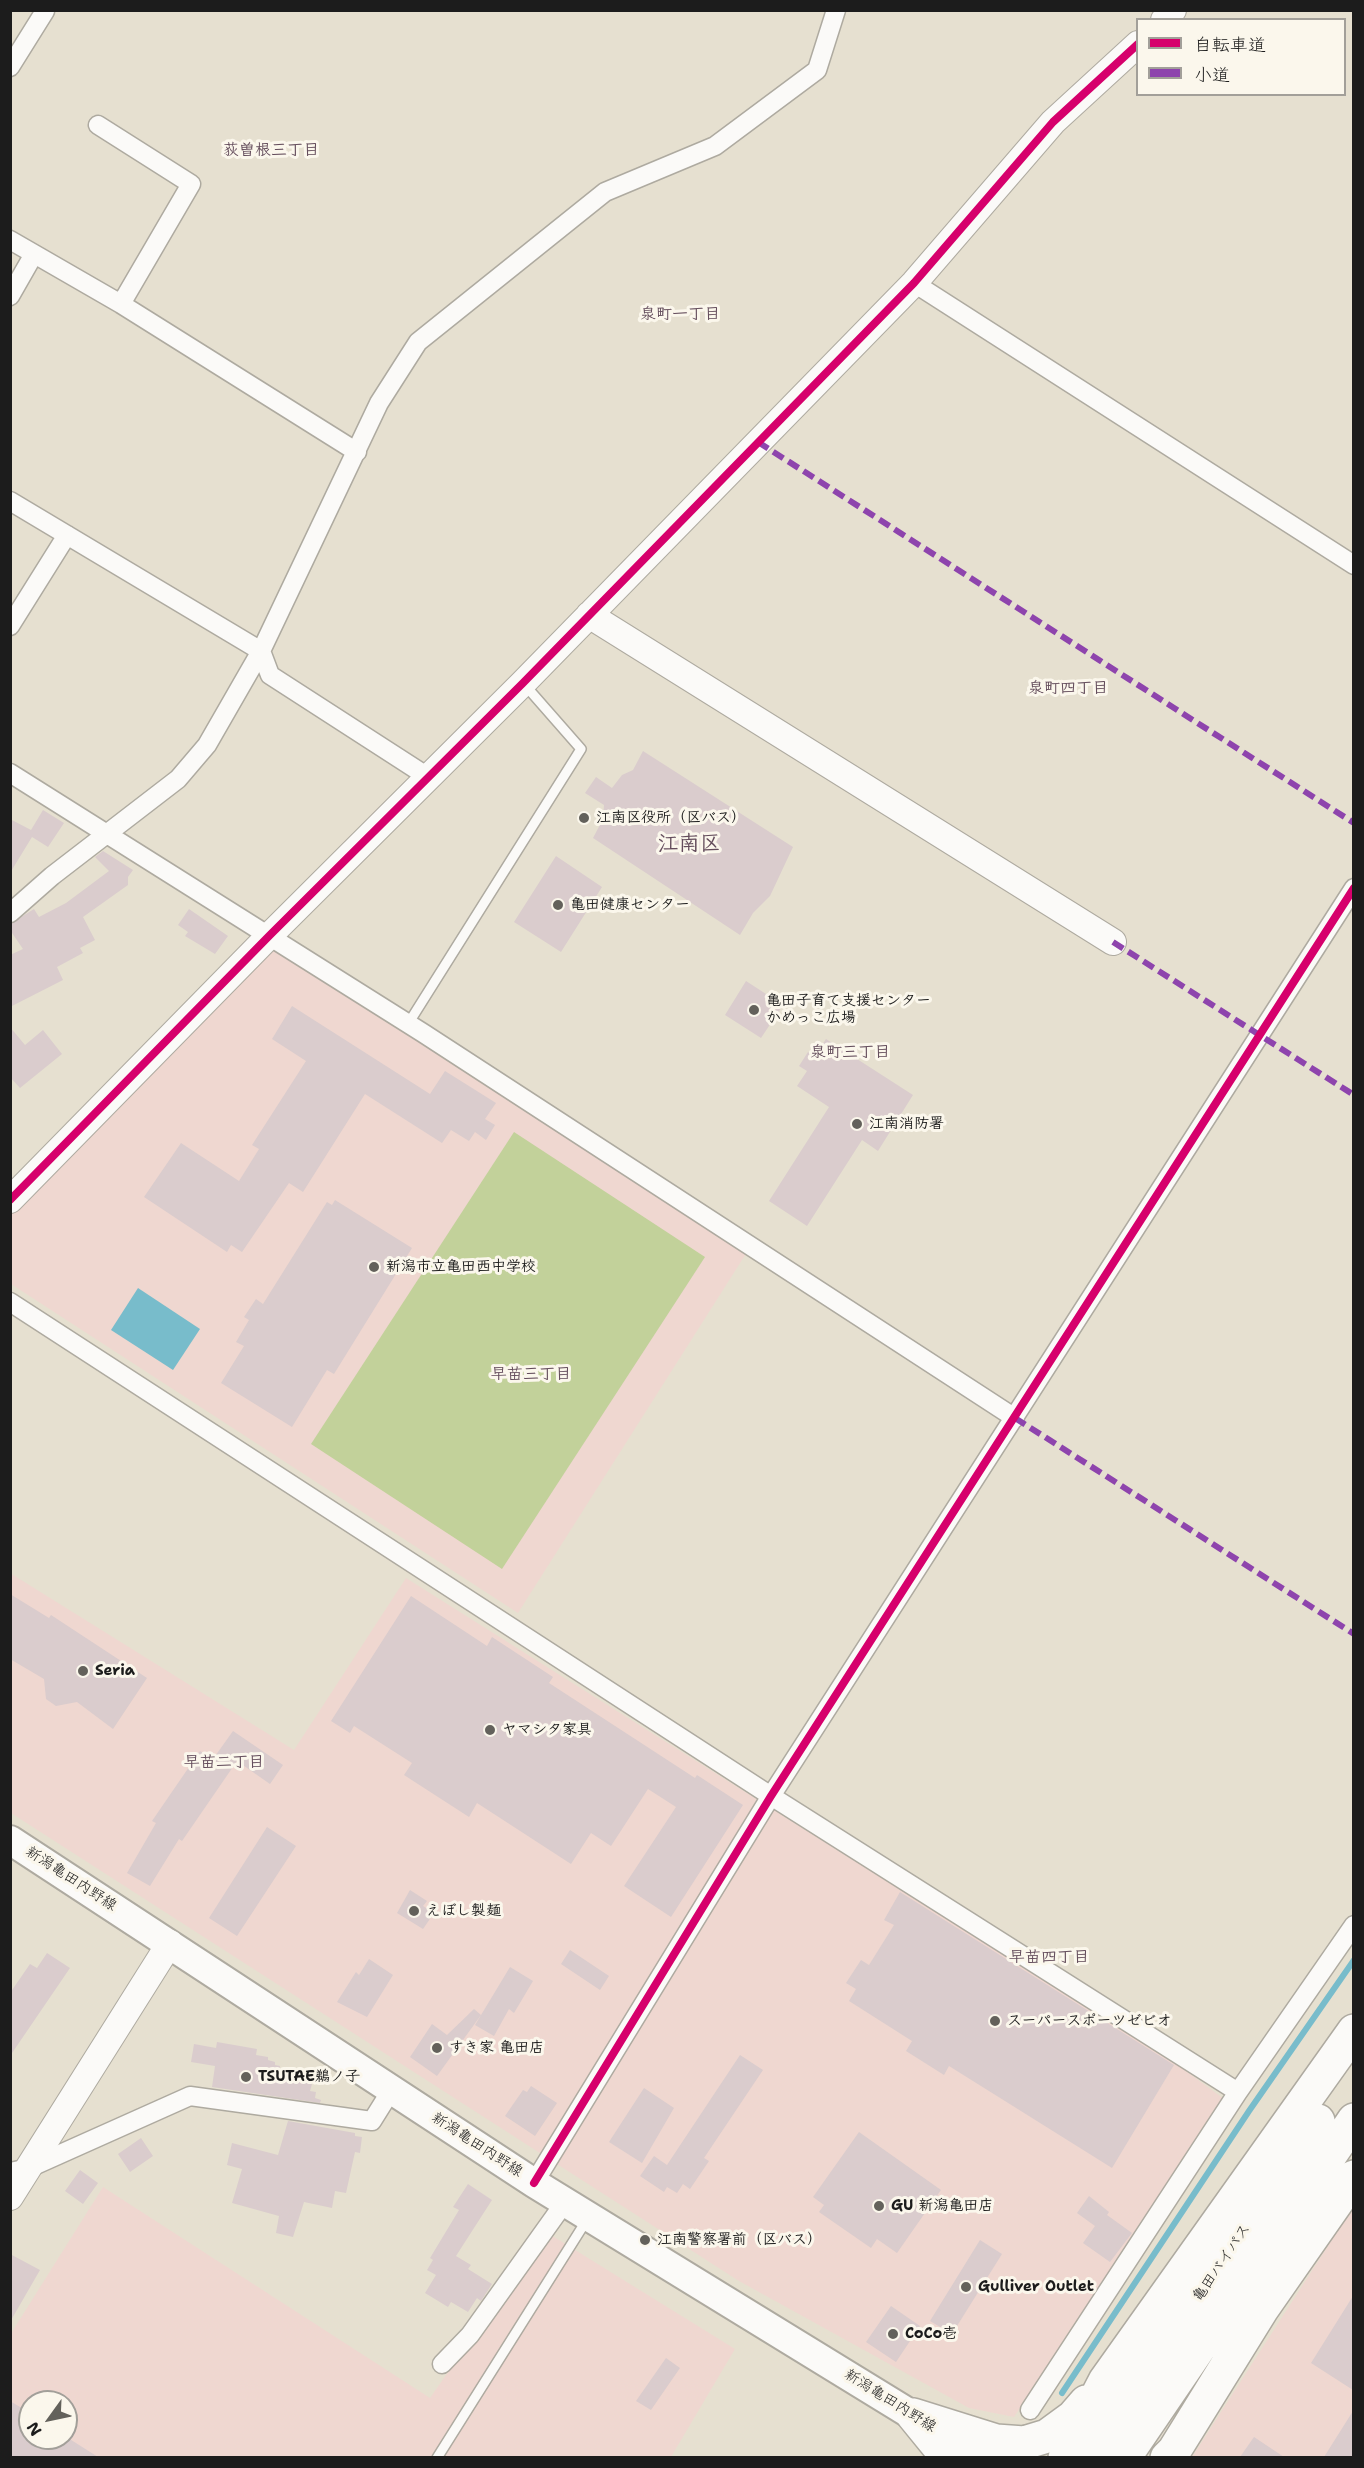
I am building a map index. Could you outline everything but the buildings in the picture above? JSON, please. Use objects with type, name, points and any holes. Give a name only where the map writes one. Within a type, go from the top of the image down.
[{"type":"highway","points":[[914,2415],[996,2441],[1024,2443],[1047,2436],[1073,2417],[1105,2381],[1353,2031]]},
{"type":"highway","name":"亀田バイパス","points":[[1124,2457],[1294,2183],[1353,2069]]},
{"type":"highway","name":"亀田バイパス","points":[[1090,2457],[1294,2183],[1353,2120]]},
{"type":"highway","points":[[1170,2455],[1262,2309],[1353,2177]]},
{"type":"highway","points":[[1065,2457],[1105,2381]]},
{"type":"highway","points":[[914,2415],[948,2457]]},
{"type":"main road","name":"新潟亀田内野線","points":[[10,1840],[565,2202],[982,2457]]},
{"type":"street","points":[[10,913],[52,876],[178,779],[207,746],[261,651],[379,403],[418,342],[605,192],[715,146],[817,70],[836,10]]},
{"type":"street","points":[[10,67],[45,11]]},
{"type":"street","points":[[10,1200],[270,935],[523,683],[914,283],[1053,122],[1136,45]]},
{"type":"street","points":[[98,124],[191,184],[121,304]]},
{"type":"street","points":[[10,240],[121,304],[357,452]]},
{"type":"street","points":[[10,296],[34,255]]},
{"type":"street","points":[[914,283],[1353,565]]},
{"type":"street","points":[[10,501],[261,651],[270,675],[428,777]]},
{"type":"street","points":[[10,626],[68,535]]},
{"type":"street","points":[[589,615],[1113,942]]},
{"type":"street","points":[[10,773],[106,835],[270,935],[1015,1418]]},
{"type":"street","points":[[534,2182],[771,1796],[1353,888]]},
{"type":"street","points":[[10,1302],[771,1796],[1238,2092]]},
{"type":"street","points":[[1030,2410],[1238,2092],[1353,1925]]},
{"type":"street","points":[[10,2197],[20,2170],[171,1943]]},
{"type":"street","points":[[20,2170],[190,2096],[372,2121],[392,2089]]},
{"type":"street","points":[[442,2364],[470,2335],[565,2202]]},
{"type":"lane","points":[[408,1024],[581,748],[523,683]]},
{"type":"lane","points":[[437,2457],[590,2216]]},
{"type":"shaded area","name":"新潟市立亀田西中学校","points":[[275,948],[749,1249],[518,1613],[11,1284],[10,1207]]},
{"type":"shaded area","points":[[10,1573],[294,1750],[406,1578],[1175,2063],[1224,2099],[1014,2417],[969,2408],[739,2281],[11,1813]]},
{"type":"shaded area","points":[[103,2187],[430,2398],[546,2232],[735,2349],[671,2457],[11,2458],[10,2335]]},
{"type":"shaded area","points":[[1353,2207],[1353,2457],[1192,2457]]},
{"type":"green space","points":[[514,1132],[705,1257],[502,1569],[311,1444]]},
{"type":"water","points":[[138,1288],[200,1329],[173,1370],[111,1330]]},
{"type":"waterway","points":[[1062,2393],[1249,2111],[1354,1960]]},
{"type":"marked path","points":[[758,442],[1354,823]]},
{"type":"marked path","points":[[1113,942],[1354,1095]]},
{"type":"marked path","points":[[1015,1418],[1354,1634]]},
{"type":"cycle path","points":[[10,1200],[270,935],[523,683],[914,283],[1053,122],[1136,46]]},
{"type":"cycle path","points":[[534,2183],[771,1796],[1354,888]]},
{"type":"place","name":"江南区役所（区バス）","points":[[584,818]]},
{"type":"place","name":"亀田健康センター","points":[[558,905]]},
{"type":"place","name":"亀田子育て支援センター かめっこ広場","points":[[754,1010]]},
{"type":"place","name":"江南消防署","points":[[857,1124]]},
{"type":"place","name":"新潟市立亀田西中学校","points":[[374,1267]]},
{"type":"place","name":"Seria","points":[[83,1671]]},
{"type":"place","name":"ヤマシタ家具","points":[[490,1730]]},
{"type":"place","name":"えぼし製麺","points":[[414,1911]]},
{"type":"place","name":"スーパースポーツゼビオ","points":[[995,2021]]},
{"type":"place","name":"すき家 亀田店","points":[[437,2048]]},
{"type":"place","name":"TSUTAE鵜ノ子","points":[[246,2077]]},
{"type":"place","name":"GU 新潟亀田店","points":[[879,2206]]},
{"type":"place","name":"江南警察署前（区バス）","points":[[645,2240]]},
{"type":"place","name":"Gulliver Outlet","points":[[966,2287]]},
{"type":"place","name":"CoCo壱","points":[[893,2334]]},
{"type":"district","name":"荻曽根三丁目","points":[[271,151]]},
{"type":"district","name":"泉町一丁目","points":[[680,315]]},
{"type":"district","name":"泉町四丁目","points":[[1068,689]]},
{"type":"district","name":"江南区","points":[[689,845]]},
{"type":"district","name":"泉町三丁目","points":[[850,1053]]},
{"type":"district","name":"早苗三丁目","points":[[531,1375]]},
{"type":"district","name":"早苗二丁目","points":[[224,1763]]},
{"type":"district","name":"早苗四丁目","points":[[1049,1958]]}]
